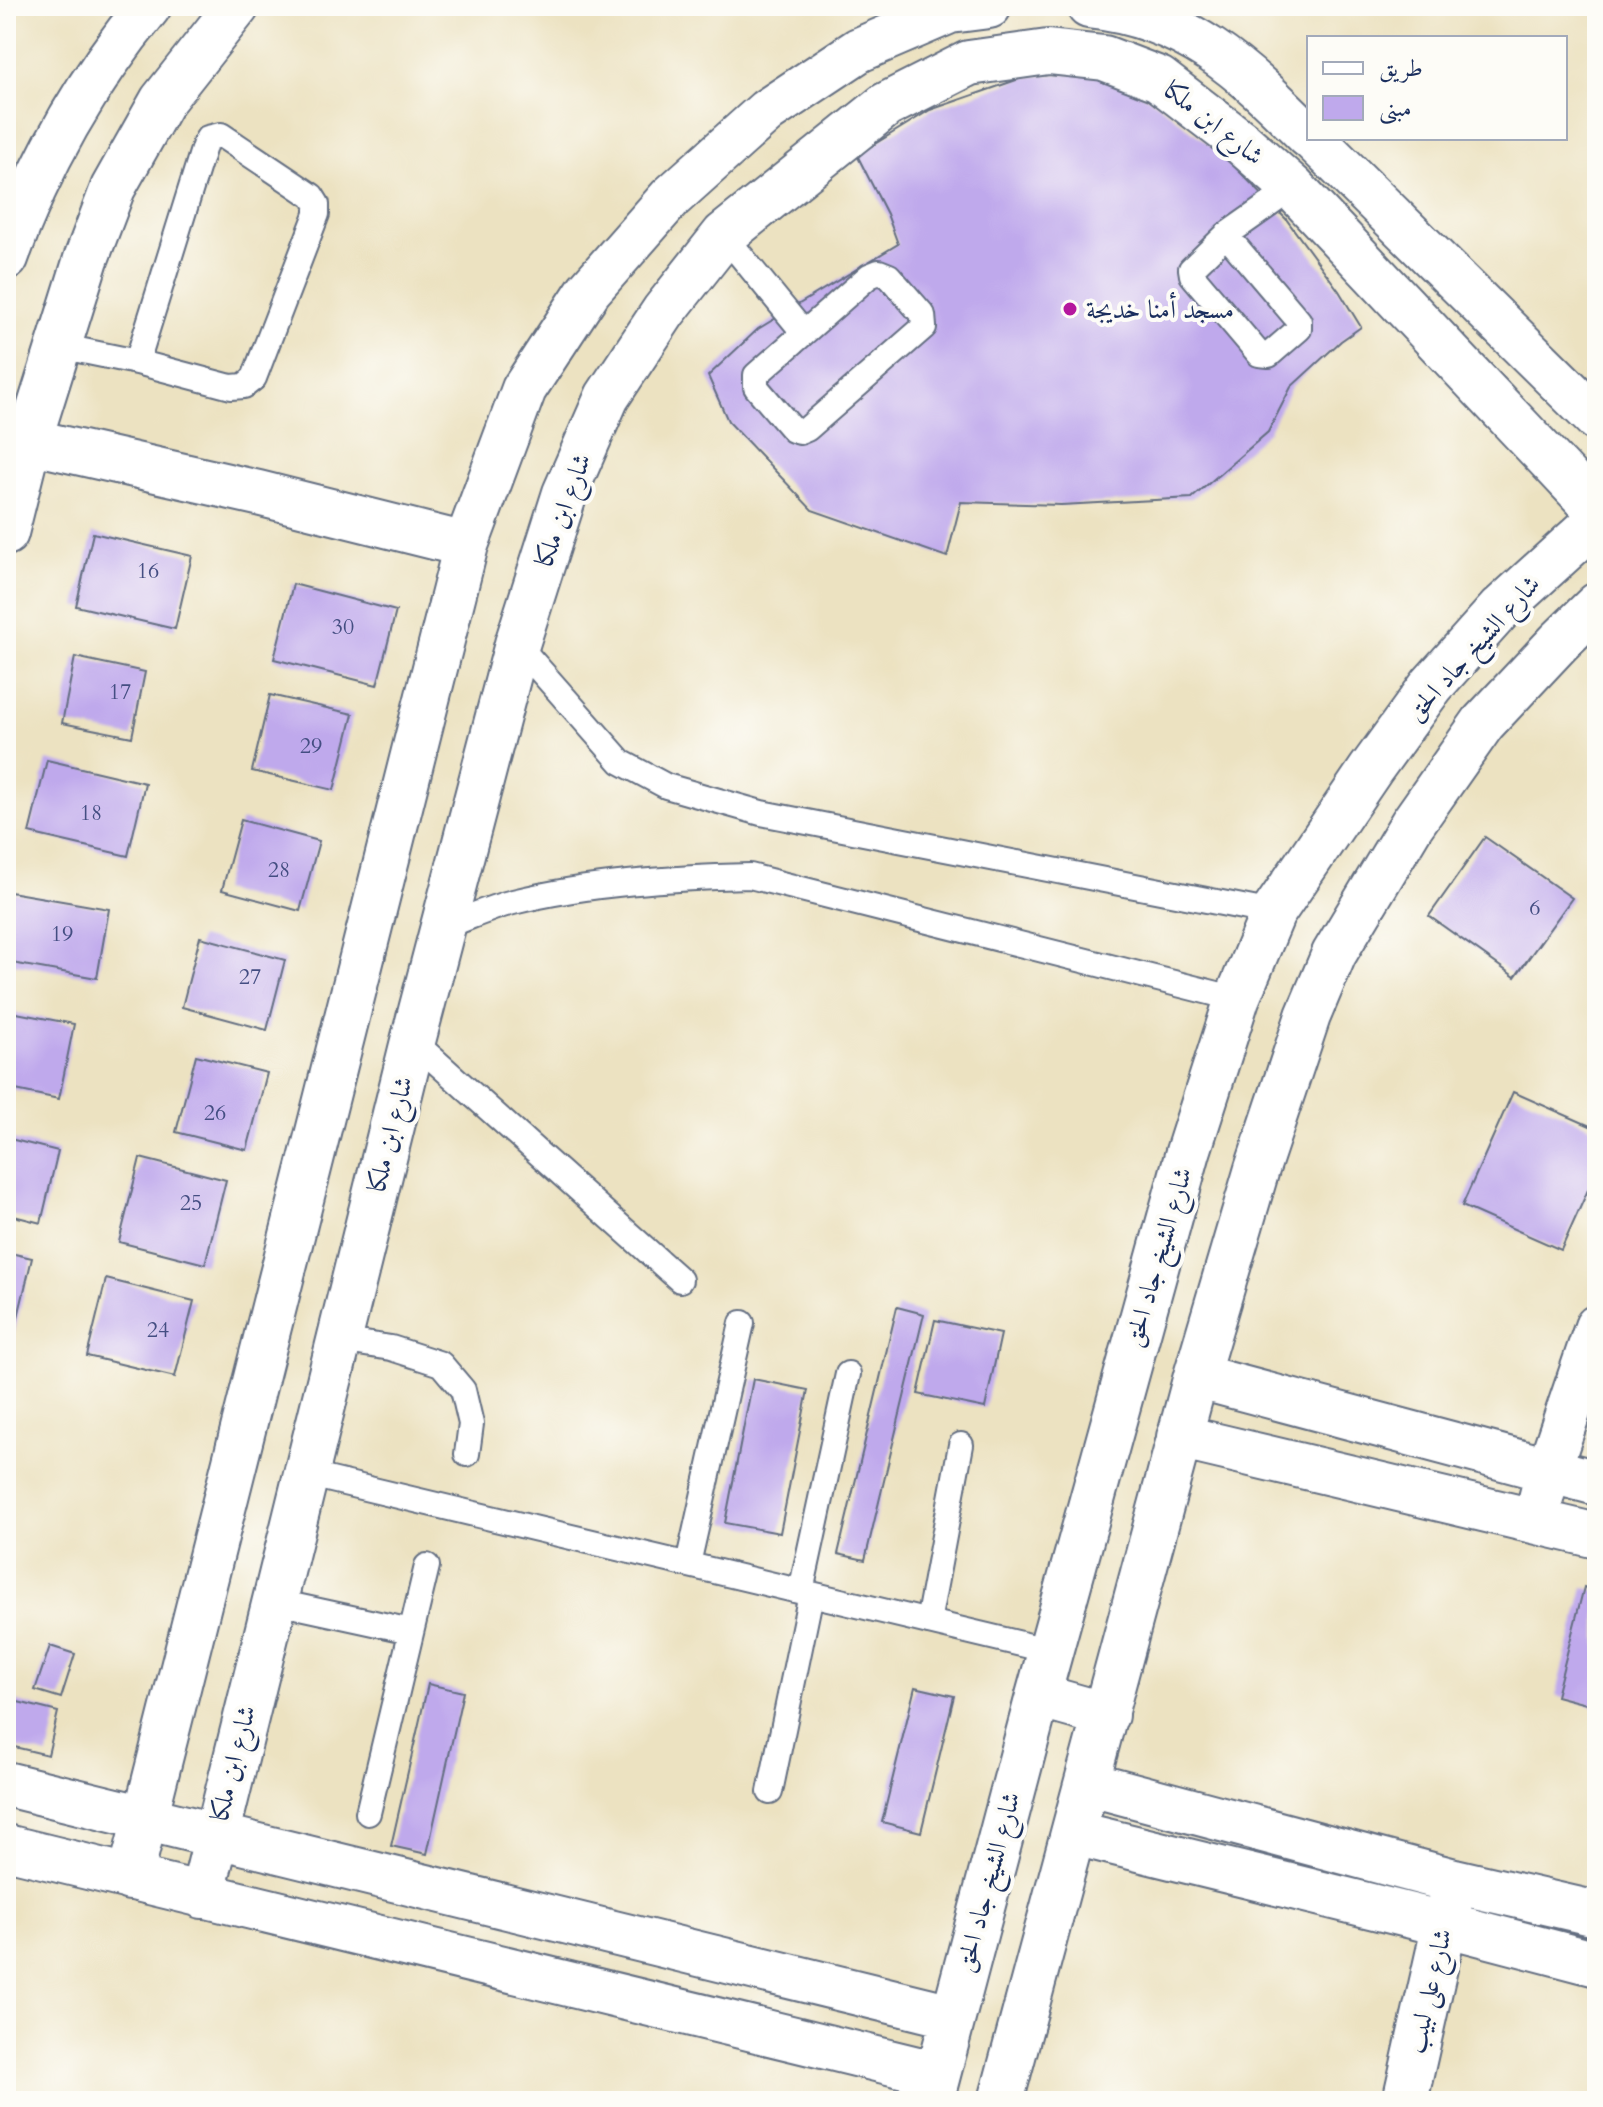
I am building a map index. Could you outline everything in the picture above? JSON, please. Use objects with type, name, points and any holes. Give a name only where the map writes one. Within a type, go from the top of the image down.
[{"type":"street","points":[[6,258],[25,205],[67,121],[115,47],[149,6]]},
{"type":"street","points":[[6,533],[29,441],[86,259],[113,188],[162,101],[237,6]]},
{"type":"street","points":[[130,1878],[466,545],[524,389],[589,290],[670,198],[767,111],[859,50],[950,11],[989,6]]},
{"type":"street","name":"شارع ابن ملكا","points":[[1089,6],[1187,17],[1223,56],[1307,134]]},
{"type":"street","name":"شارع ابن ملكا","points":[[202,1896],[413,1041],[517,644],[565,493],[607,397],[664,311],[724,235],[886,105],[969,63],[1048,52],[1104,58],[1159,79],[1241,142],[1293,188],[1597,510]]},
{"type":"street","points":[[1241,142],[1273,100]]},
{"type":"street","name":"شارع ابن ملكا","points":[[1313,140],[1597,419]]},
{"type":"street","points":[[29,441],[258,493],[466,545]]},
{"type":"street","name":"شارع الشيخ جاد الحق","points":[[935,2087],[1038,1696],[1188,1152],[1237,999],[1273,913],[1432,685],[1500,609],[1597,521]]},
{"type":"street","points":[[1001,2101],[1196,1376],[1257,1169],[1308,1016],[1334,954],[1412,824],[1483,723],[1597,605]]},
{"type":"street","points":[[1536,1521],[1548,1471],[1597,1327]]},
{"type":"street","points":[[1196,1376],[1597,1483]]},
{"type":"street","points":[[1179,1437],[1597,1535]]},
{"type":"street","points":[[1038,1696],[1106,1715]]},
{"type":"street","points":[[1087,1783],[1454,1881],[1597,1914]]},
{"type":"street","points":[[6,1784],[952,2016]]},
{"type":"street","points":[[1074,1833],[1597,1964]]},
{"type":"street","points":[[6,1847],[935,2087]]},
{"type":"street","name":"شارع على لبيب","points":[[1405,2101],[1454,1881]]},
{"type":"lane","points":[[59,346],[137,362],[231,387],[238,388],[254,378],[317,214],[317,204],[312,196],[221,135],[208,138],[205,143],[137,362]]},
{"type":"lane","points":[[1226,235],[1299,321],[1299,329],[1269,355],[1259,354],[1191,272],[1193,263],[1226,235],[1293,188]]},
{"type":"lane","points":[[724,235],[804,333]]},
{"type":"lane","points":[[879,272],[889,276],[923,315],[925,323],[921,331],[800,432],[793,430],[756,387],[755,379],[804,333],[869,276],[879,272]]},
{"type":"lane","points":[[517,644],[621,762],[666,786],[761,813],[1273,913]]},
{"type":"lane","points":[[443,927],[512,903],[609,886],[676,878],[750,876],[1237,999]]},
{"type":"lane","points":[[413,1041],[680,1280]]},
{"type":"lane","points":[[688,1564],[742,1323]]},
{"type":"lane","points":[[339,1340],[391,1348],[441,1364],[463,1390],[471,1424],[467,1454]]},
{"type":"lane","points":[[770,1792],[848,1374]]},
{"type":"lane","points":[[928,1622],[961,1445]]},
{"type":"lane","points":[[306,1474],[1051,1651]]},
{"type":"lane","points":[[368,1813],[427,1566]]},
{"type":"lane","points":[[273,1601],[411,1631]]},
{"type":"building","name":"مسجد أمنا خديجة","points":[[1096,71],[1154,101],[1227,159],[1286,219],[1339,291],[1361,327],[1291,387],[1268,432],[1192,498],[1061,505],[961,502],[947,557],[812,510],[728,421],[708,376],[758,329],[898,244],[887,214],[857,155],[930,110],[1025,77]]},
{"type":"building","points":[[93,533],[192,556],[175,629],[76,606]]},
{"type":"building","points":[[293,584],[396,611],[377,685],[274,659]]},
{"type":"building","points":[[75,657],[145,672],[132,737],[62,723]]},
{"type":"building","points":[[270,695],[353,714],[334,790],[252,771]]},
{"type":"building","points":[[47,760],[145,783],[128,856],[29,833]]},
{"type":"building","points":[[241,820],[319,841],[300,911],[222,890]]},
{"type":"building","points":[[1485,837],[1572,898],[1515,977],[1429,916]]},
{"type":"building","points":[[10,892],[109,909],[97,978],[6,962],[6,918]]},
{"type":"building","points":[[200,937],[285,960],[267,1030],[182,1007]]},
{"type":"building","points":[[6,1011],[74,1024],[59,1099],[6,1088]]},
{"type":"building","points":[[196,1055],[267,1073],[247,1150],[176,1132]]},
{"type":"building","points":[[1513,1092],[1597,1129],[1597,1170],[1561,1250],[1462,1206]]},
{"type":"building","points":[[6,1138],[58,1151],[41,1223],[6,1214]]},
{"type":"building","points":[[140,1158],[226,1180],[205,1264],[119,1242]]},
{"type":"building","points":[[6,1252],[32,1258],[14,1334],[6,1333]]},
{"type":"building","points":[[106,1279],[194,1301],[175,1377],[87,1356]]},
{"type":"building","points":[[897,1307],[924,1314],[865,1560],[838,1554]]},
{"type":"building","points":[[935,1320],[1001,1334],[985,1408],[918,1394]]},
{"type":"building","points":[[753,1379],[808,1390],[780,1533],[725,1523]]},
{"type":"building","points":[[1584,1587],[1597,1591],[1597,1707],[1556,1696]]},
{"type":"building","points":[[50,1646],[75,1654],[61,1698],[35,1690]]},
{"type":"building","points":[[428,1684],[463,1692],[427,1854],[391,1846]]},
{"type":"building","points":[[915,1687],[954,1696],[921,1832],[882,1822]]},
{"type":"building","points":[[6,1699],[58,1712],[48,1755],[6,1745]]},
{"type":"place","name":"مسجد أمنا خديجة","points":[[1070,309]]}]
